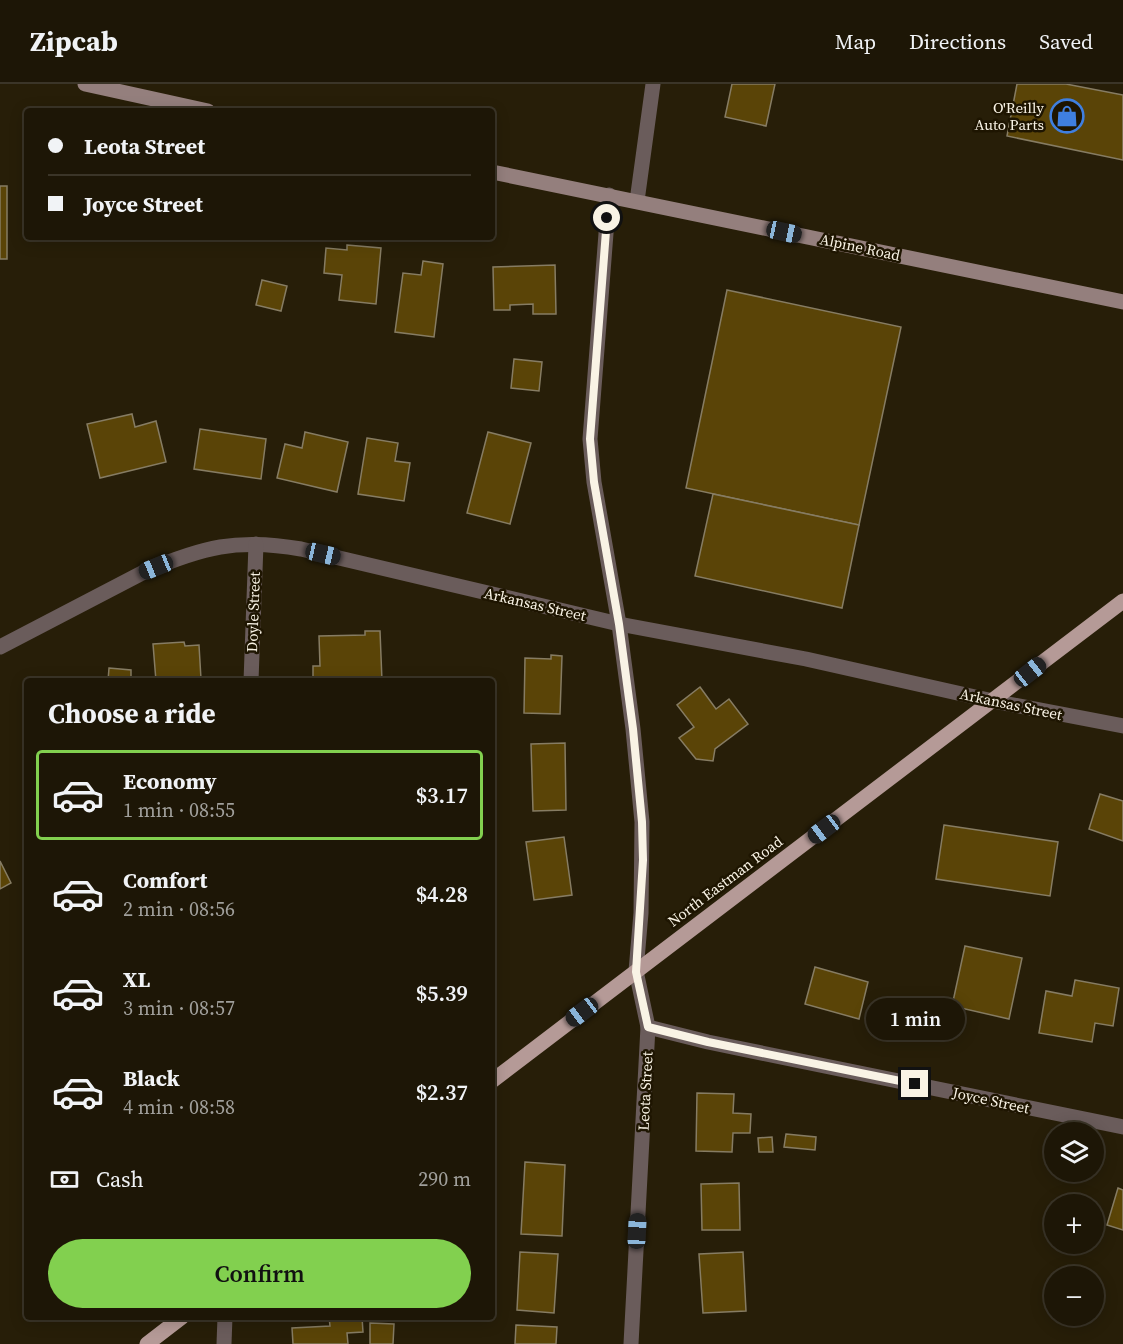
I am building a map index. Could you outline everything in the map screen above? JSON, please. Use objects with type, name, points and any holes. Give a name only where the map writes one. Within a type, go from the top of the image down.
[{"type":"main road","points":[[85,84],[194,108]]},
{"type":"main road","name":"Alpine Road","points":[[495,173],[1123,302]]},
{"type":"main road","name":"North Eastman Road","points":[[495,1079],[1123,601]]},
{"type":"main road","points":[[147,1344],[178,1320]]},
{"type":"street","points":[[638,201],[653,84]]},
{"type":"street","name":"Leota Street","points":[[609,195],[590,439],[594,482],[619,624],[642,822],[642,892],[636,972],[648,1027],[631,1344]]},
{"type":"street","name":"Arkansas Street","points":[[0,647],[160,565],[216,547],[256,543],[301,549],[619,624],[806,659],[993,701],[1123,726]]},
{"type":"street","name":"Doyle Street","points":[[250,678],[256,543]]},
{"type":"street","name":"Joyce Street","points":[[648,1027],[708,1042],[1123,1127]]},
{"type":"street","points":[[224,1344],[225,1320]]},
{"type":"building","points":[[732,84],[775,84],[766,126],[725,117]]},
{"type":"building","name":"O'Reilly Auto Parts","points":[[1017,84],[1066,84],[1123,95],[1123,160],[1007,136]]},
{"type":"building","points":[[0,186],[7,186],[7,259],[0,259]]},
{"type":"building","points":[[347,245],[381,248],[376,304],[339,300],[342,275],[324,273],[326,248],[347,250]]},
{"type":"building","points":[[423,261],[443,264],[434,337],[395,332],[403,273],[421,275]]},
{"type":"building","points":[[555,265],[556,314],[533,314],[533,304],[510,305],[510,310],[494,310],[493,267]]},
{"type":"building","points":[[262,280],[287,286],[281,311],[256,305]]},
{"type":"building","points":[[727,290],[901,327],[859,525],[686,488]]},
{"type":"building","points":[[514,359],[542,362],[539,391],[511,388]]},
{"type":"building","points":[[132,414],[135,427],[156,421],[166,462],[100,478],[87,424]]},
{"type":"building","points":[[200,429],[266,439],[261,479],[194,469]]},
{"type":"building","points":[[305,432],[348,442],[337,492],[277,478],[285,444],[302,448]]},
{"type":"building","points":[[488,432],[531,443],[510,524],[467,513]]},
{"type":"building","points":[[367,438],[398,443],[395,461],[410,463],[404,501],[358,494]]},
{"type":"building","points":[[713,494],[859,525],[842,608],[695,576]]},
{"type":"building","points":[[365,631],[380,631],[382,678],[313,678],[313,666],[320,666],[319,636],[365,635]]},
{"type":"building","points":[[184,642],[185,646],[199,645],[201,678],[156,678],[153,644]]},
{"type":"building","points":[[551,655],[562,656],[560,714],[524,713],[525,658],[551,659]]},
{"type":"building","points":[[109,668],[131,670],[131,678],[108,678]]},
{"type":"building","points":[[700,687],[716,709],[729,699],[748,724],[715,749],[713,761],[696,759],[679,738],[694,727],[677,705]]},
{"type":"building","points":[[565,743],[566,810],[533,811],[531,744]]},
{"type":"building","points":[[1100,794],[1123,801],[1123,841],[1089,829]]},
{"type":"building","points":[[944,825],[1058,842],[1050,896],[936,879]]},
{"type":"building","points":[[564,837],[572,895],[534,900],[526,842]]},
{"type":"building","points":[[0,861],[11,883],[0,889]]},
{"type":"building","points":[[965,946],[1022,958],[1009,1019],[952,1006]]},
{"type":"building","points":[[815,967],[868,982],[859,1019],[805,1004]]},
{"type":"building","points":[[1075,980],[1119,988],[1113,1026],[1095,1023],[1092,1042],[1039,1033],[1046,991],[1072,996]]},
{"type":"building","points":[[697,1093],[734,1094],[733,1113],[751,1114],[750,1133],[733,1133],[732,1152],[696,1151]]},
{"type":"building","points":[[786,1134],[816,1137],[815,1150],[784,1147]]},
{"type":"building","points":[[772,1137],[773,1152],[759,1152],[758,1138]]},
{"type":"building","points":[[525,1162],[565,1165],[562,1236],[521,1234]]},
{"type":"building","points":[[739,1183],[740,1230],[702,1230],[701,1184]]},
{"type":"building","points":[[1118,1188],[1123,1190],[1123,1230],[1107,1225]]},
{"type":"building","points":[[520,1252],[558,1254],[554,1313],[517,1310]]},
{"type":"building","points":[[743,1252],[746,1311],[703,1313],[699,1254]]},
{"type":"building","points":[[329,1320],[362,1320],[363,1332],[347,1333],[348,1344],[293,1344],[292,1328],[330,1326]]},
{"type":"building","points":[[370,1323],[394,1324],[393,1344],[370,1344]]},
{"type":"building","points":[[516,1325],[557,1327],[556,1344],[515,1344]]},
{"type":"place","name":"O'Reilly Auto Parts","points":[[1067,116]]},
{"type":"route","points":[[607,218],[590,439],[594,482],[619,624],[633,729],[642,822],[643,860],[636,972],[648,1027],[708,1042],[915,1084]]}]
